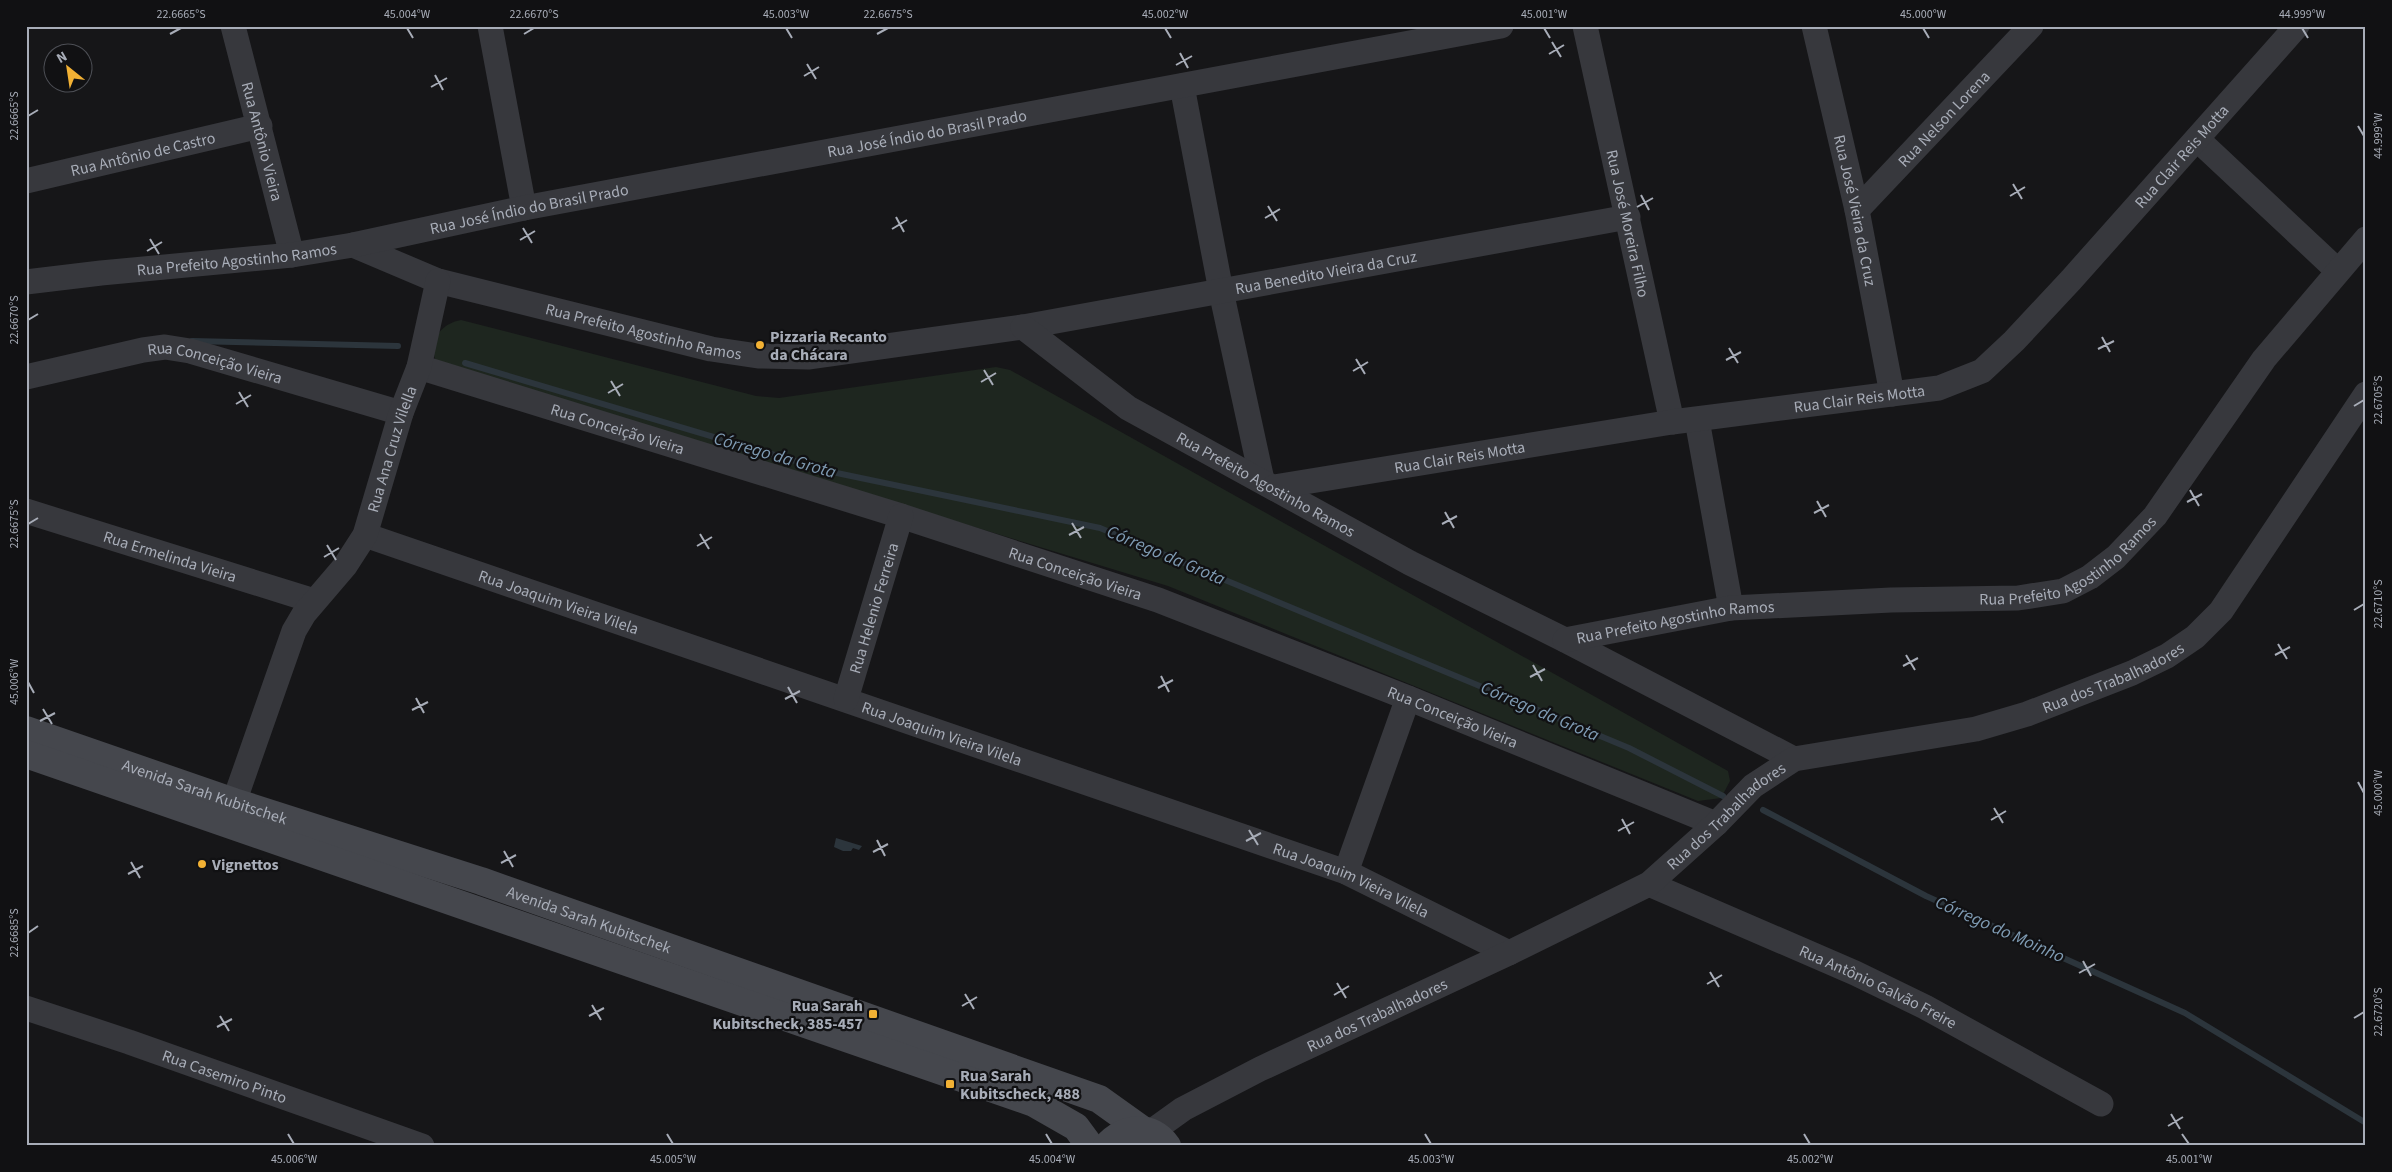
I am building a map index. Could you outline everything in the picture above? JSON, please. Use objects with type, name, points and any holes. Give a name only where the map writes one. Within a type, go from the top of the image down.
[{"type":"main road","name":"Avenida Sarah Kubitschek","points":[[26,730],[234,802],[481,881],[1099,1099],[1160,1138]]},
{"type":"main road","name":"Avenida Sarah Kubitschek","points":[[26,754],[1034,1103],[1076,1127],[1090,1146]]},
{"type":"main road","points":[[1107,1146],[1114,1138],[1127,1131],[1160,1138]]},
{"type":"street","name":"Rua Antônio Vieira","points":[[233,26],[292,255]]},
{"type":"street","points":[[490,26],[524,208]]},
{"type":"street","name":"Rua José Índio do Brasil Prado","points":[[353,246],[524,208],[1501,26]]},
{"type":"street","name":"Rua José Moreira Filho","points":[[1585,26],[1672,422]]},
{"type":"street","name":"Rua José Vieira da Cruz","points":[[1814,26],[1857,210],[1892,394]]},
{"type":"street","name":"Rua Nelson Lorena","points":[[1857,210],[2031,26]]},
{"type":"street","name":"Rua Clair Reis Motta","points":[[1268,483],[1672,422],[1939,388],[1982,371],[2014,341],[2071,280],[2298,26]]},
{"type":"street","points":[[1182,86],[1221,291],[1268,483]]},
{"type":"street","name":"Rua Antônio de Castro","points":[[26,181],[260,126]]},
{"type":"street","points":[[2197,139],[2338,270]]},
{"type":"street","name":"Rua Benedito Vieira da Cruz","points":[[1023,327],[1628,217]]},
{"type":"street","name":"Rua Prefeito Agostinho Ramos","points":[[26,282],[292,255],[353,246],[438,280],[711,349],[758,356],[808,357],[1023,327],[1128,408],[1268,483],[1410,563],[1564,640],[1731,608],[1891,600],[2018,598],[2063,591],[2090,577],[2116,557],[2155,516],[2264,359],[2366,239]]},
{"type":"street","name":"Rua Ana Cruz Vilella","points":[[234,802],[294,631],[314,601],[345,566],[365,535],[401,413],[419,367],[438,280]]},
{"type":"street","name":"Rua Conceição Vieira","points":[[26,377],[143,350],[165,347],[190,351],[401,413]]},
{"type":"street","name":"Rua Conceição Vieira","points":[[419,367],[901,516],[1158,600],[1408,698],[1716,824]]},
{"type":"street","name":"Rua dos Trabalhadores","points":[[1160,1138],[1183,1108],[1260,1069],[1509,953],[1648,884],[1716,824],[1753,786],[1794,759],[1976,729],[2027,714],[2167,656],[2195,637],[2221,611],[2366,394]]},
{"type":"street","points":[[1697,420],[1731,608]]},
{"type":"street","name":"Rua Ermelinda Vieira","points":[[26,511],[314,601]]},
{"type":"street","name":"Rua Helenio Ferreira","points":[[846,699],[901,516]]},
{"type":"street","name":"Rua Joaquim Vieira Vilela","points":[[365,535],[1346,872],[1509,953]]},
{"type":"street","points":[[1564,640],[1794,759]]},
{"type":"street","points":[[1346,872],[1408,698]]},
{"type":"street","name":"Rua Antônio Galvão Freire","points":[[1648,884],[1855,973],[1925,1007],[2101,1104]]},
{"type":"street","name":"Rua Casemiro Pinto","points":[[26,1008],[129,1042],[422,1146]]},
{"type":"shaded area","points":[[461,320],[756,396],[779,398],[996,367],[1010,370],[1728,771],[1730,781],[1721,798],[1698,801],[1168,586],[436,363],[434,348],[438,335],[447,325]]},
{"type":"shaded area","points":[[836,838],[862,846],[859,850],[853,848],[851,851],[843,851],[834,847]]},
{"type":"waterway","points":[[192,341],[398,346]]},
{"type":"waterway","name":"Córrego da Grota","points":[[465,363],[832,472],[1100,528],[1629,748],[1723,796]]},
{"type":"waterway","name":"Córrego do Moinho","points":[[1763,810],[1926,896],[2185,1013],[2366,1123]]},
{"type":"place","name":"Pizzaria Recanto da Chácara","points":[[760,345]]},
{"type":"place","name":"Vignettos","points":[[202,864]]},
{"type":"place","name":"Rua Sarah Kubitscheck, 385-457","points":[[873,1014]]},
{"type":"place","name":"Rua Sarah Kubitscheck, 488","points":[[950,1084]]}]
